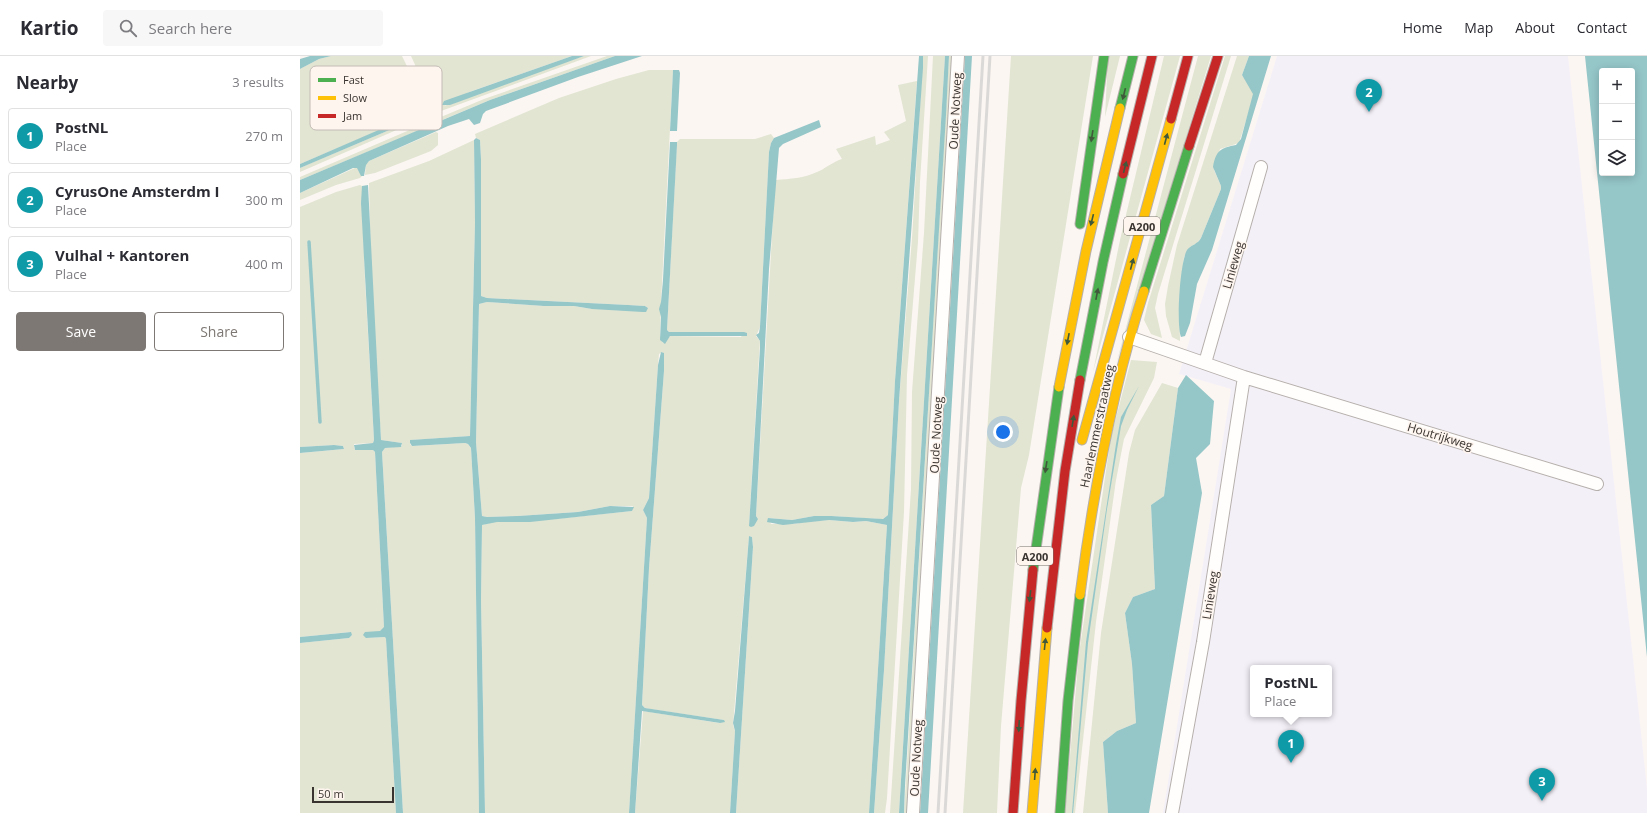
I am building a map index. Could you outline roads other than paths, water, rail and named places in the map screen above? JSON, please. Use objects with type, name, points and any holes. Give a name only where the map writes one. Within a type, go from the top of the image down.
[{"type":"main road","name":"A200","points":[[1075,301],[1079,235],[1085,184],[1104,56]]},
{"type":"main road","name":"A200","points":[[1013,813],[1025,641],[1049,451],[1075,301],[1091,227],[1133,56]]},
{"type":"main road","name":"A200","points":[[1032,813],[1044,655],[1060,515],[1078,389],[1102,269],[1152,56]]},
{"type":"main road","name":"A200","points":[[1060,515],[1116,322],[1188,56]]},
{"type":"main road","name":"Haarlemmerstraatweg","points":[[1060,813],[1068,701],[1084,565],[1112,402],[1129,337],[1218,56]]},
{"type":"street","name":"Oude Notweg","points":[[913,813],[958,56]]},
{"type":"street","name":"Linieweg","points":[[1205,363],[1261,167]]},
{"type":"street","points":[[1129,337],[1244,377]]},
{"type":"street","name":"Linieweg","points":[[1172,813],[1203,642],[1244,377]]},
{"type":"street","name":"Houtrijkweg","points":[[1244,377],[1597,484]]},
{"type":"water","points":[[310,56],[331,56],[319,59],[300,69],[300,59]]},
{"type":"water","points":[[572,56],[584,56],[450,105],[442,105],[444,101]]},
{"type":"water","points":[[615,56],[642,56],[578,77],[486,111],[483,114],[480,123],[474,125],[469,119],[442,129],[442,120],[490,100]]},
{"type":"water","points":[[919,56],[923,56],[923,68],[899,401],[884,670],[874,813],[869,813],[887,525],[866,521],[853,522],[829,520],[783,525],[767,522],[768,518],[792,520],[814,516],[831,516],[883,519],[888,515],[895,381]]},
{"type":"water","points":[[945,56],[949,56],[946,115],[904,813],[899,813]]},
{"type":"water","points":[[965,56],[972,56],[928,813],[920,813]]},
{"type":"water","points":[[1249,56],[1271,56],[1212,250],[1197,284],[1190,323],[1185,336],[1181,337],[1179,307],[1182,267],[1187,250],[1201,238],[1221,189],[1213,167],[1216,157],[1220,151],[1226,147],[1236,145],[1241,139],[1253,94],[1242,75]]},
{"type":"water","points":[[1585,56],[1647,56],[1647,657]]},
{"type":"water","points":[[673,70],[679,70],[680,73],[677,131],[670,131]]},
{"type":"water","points":[[819,120],[821,127],[783,144],[779,148],[769,269],[756,516],[758,519],[754,526],[751,527],[749,526],[760,348],[760,341],[756,335],[759,333],[760,327],[769,152],[774,138]]},
{"type":"water","points":[[379,130],[389,130],[300,168],[300,164]]},
{"type":"water","points":[[419,130],[439,130],[369,161],[366,165],[364,176],[361,176],[357,168],[353,168],[300,193],[300,180]]},
{"type":"water","points":[[476,138],[480,140],[481,159],[481,296],[487,298],[645,306],[648,308],[646,312],[643,312],[592,309],[574,306],[544,306],[487,302],[479,304],[476,442],[482,516],[518,516],[578,512],[610,506],[634,507],[632,511],[530,522],[497,522],[482,525],[481,600],[485,813],[479,813],[475,518],[471,448],[465,443],[412,446],[410,443],[410,440],[470,436],[475,223],[474,140]]},
{"type":"water","points":[[670,142],[677,142],[677,145],[667,330],[669,332],[744,332],[747,333],[747,336],[670,336],[665,344],[660,340],[661,317],[659,309],[663,280]]},
{"type":"water","points":[[368,185],[381,440],[402,443],[401,447],[385,448],[382,452],[403,813],[396,813],[386,639],[385,637],[366,638],[363,635],[365,632],[380,631],[384,627],[375,452],[373,450],[355,450],[354,445],[373,443],[374,440],[361,203],[362,186]]},
{"type":"water","points":[[661,352],[664,353],[664,371],[649,568],[642,705],[645,708],[724,720],[725,722],[720,723],[642,711],[635,813],[629,813],[647,518],[643,510],[649,498],[658,365]]},
{"type":"water","points":[[1186,375],[1214,401],[1210,444],[1196,458],[1202,493],[1149,813],[1108,813],[1103,742],[1117,731],[1136,723],[1132,664],[1125,613],[1133,597],[1155,589],[1151,505],[1164,496],[1178,388]]},
{"type":"water","points":[[1139,386],[1121,426],[1107,509],[1088,643],[1072,813],[1086,642],[1116,444],[1121,417]]},
{"type":"water","points":[[334,445],[343,446],[344,449],[300,453],[300,447]]},
{"type":"water","points":[[749,536],[752,537],[753,547],[736,813],[730,813],[735,731],[733,723]]},
{"type":"water","points":[[351,632],[352,635],[349,638],[300,643],[300,637]]},
{"type":"waterway","points":[[309,242],[320,422]]},
{"type":"railway","points":[[938,813],[983,56]]},
{"type":"railway","points":[[945,813],[990,56]]},
{"type":"place","name":"CyrusOne Amsterdm I","points":[[1369,112]]},
{"type":"place","name":"PostNL","points":[[1291,763]]},
{"type":"place","name":"Vulhal + Kantoren","points":[[1542,801]]}]
